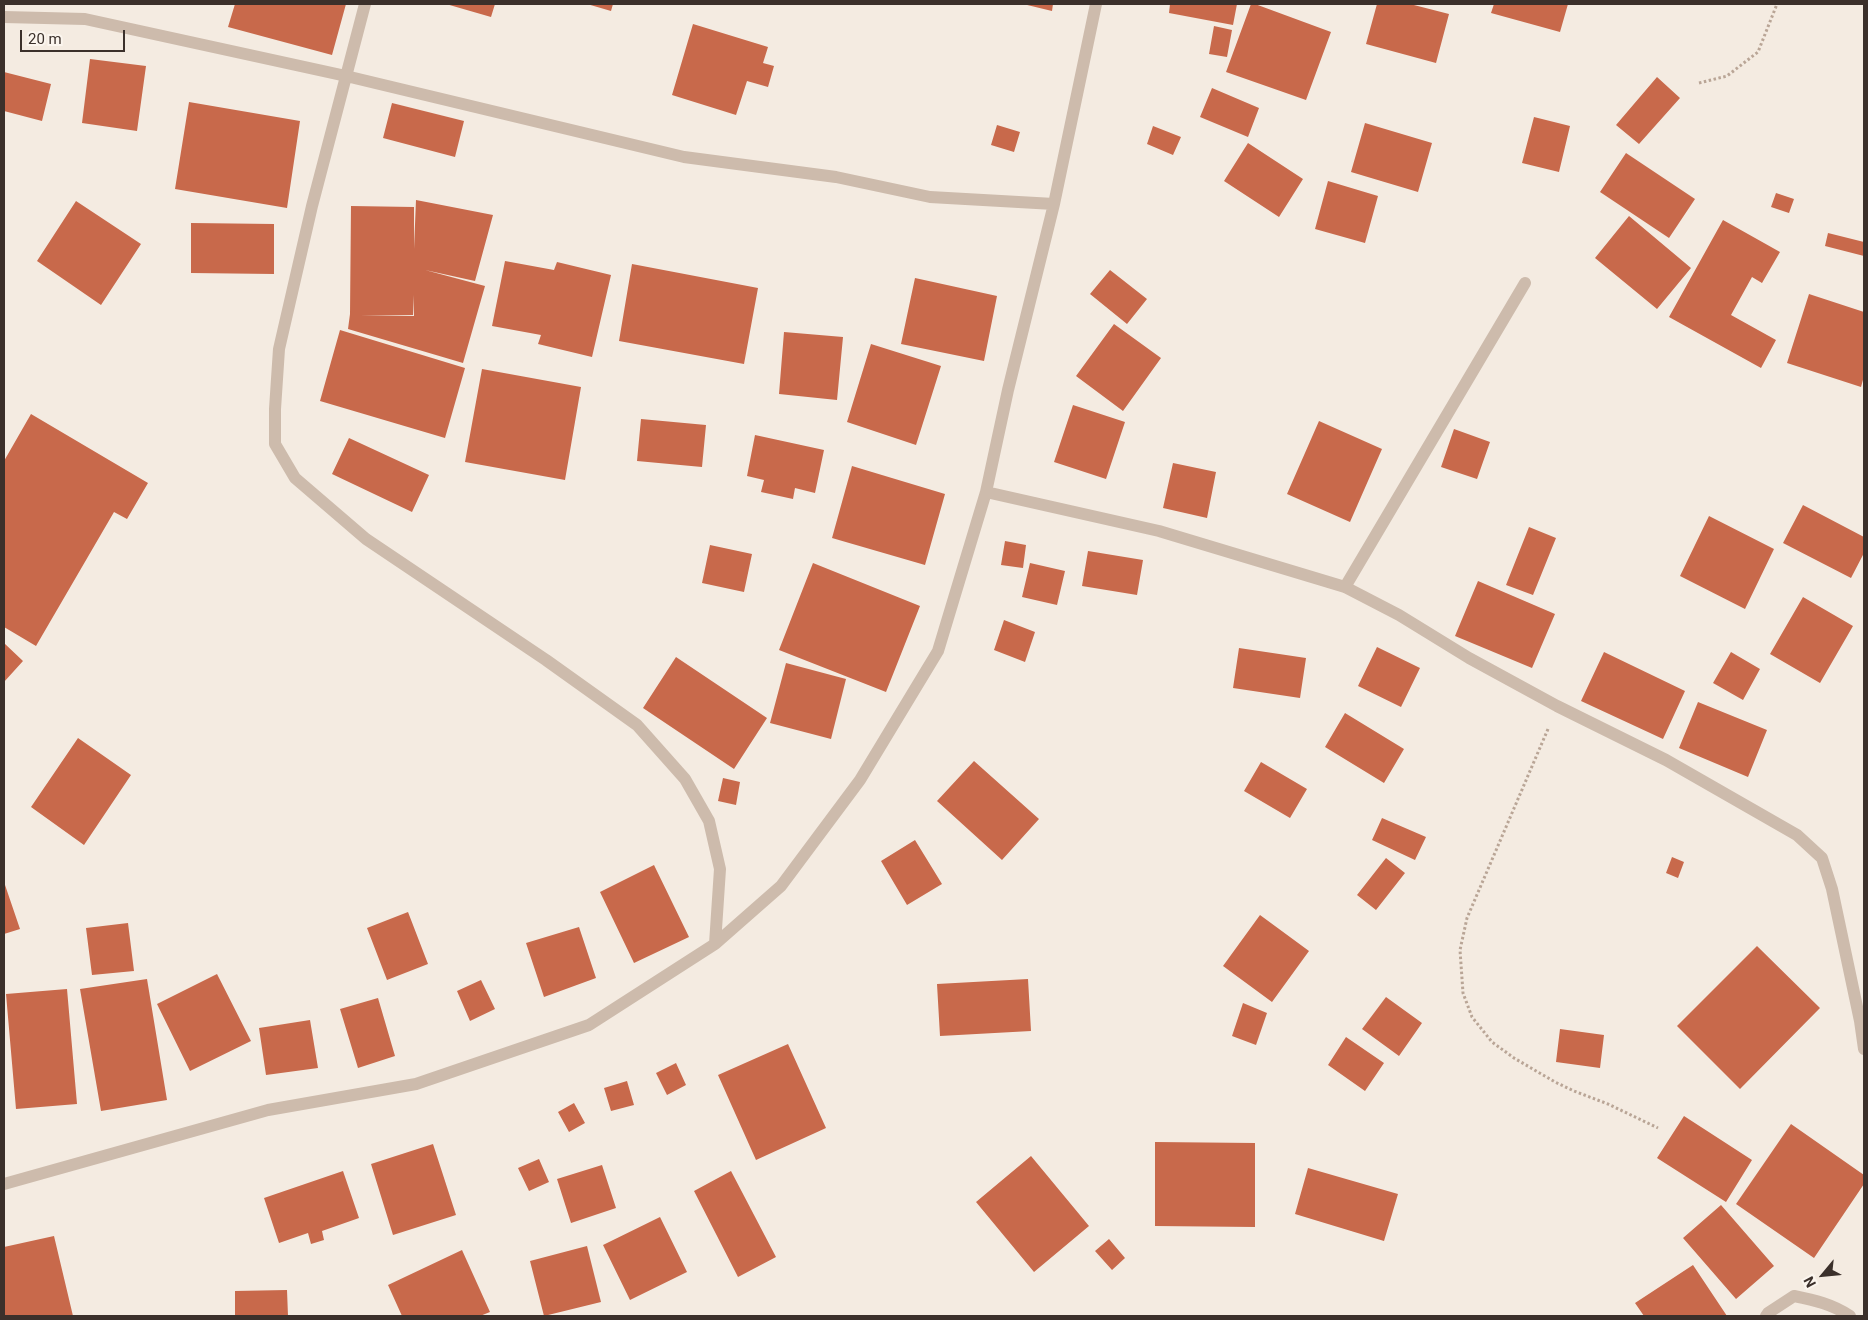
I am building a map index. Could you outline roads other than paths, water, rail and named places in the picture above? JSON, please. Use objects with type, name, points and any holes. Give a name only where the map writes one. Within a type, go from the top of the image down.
[{"type":"street","points":[[365,4],[312,206],[279,349],[275,444],[295,478],[366,539],[546,660],[638,725],[684,779],[709,821],[720,869],[714,944]]},
{"type":"street","points":[[4,1184],[268,1110],[416,1084],[590,1025],[714,944],[781,886],[860,780],[938,651],[986,492],[1008,390],[1054,204],[1096,4]]},
{"type":"street","points":[[4,17],[85,19],[346,76],[684,157],[836,177],[930,197],[1054,204]]},
{"type":"street","points":[[1345,587],[1525,283]]},
{"type":"street","points":[[986,492],[1159,531],[1345,587],[1399,615],[1469,658],[1557,706],[1666,760],[1797,835],[1822,858],[1832,889],[1860,1021],[1864,1049]]},
{"type":"street","points":[[1766,1316],[1794,1296],[1816,1300],[1838,1308],[1850,1316]]}]
